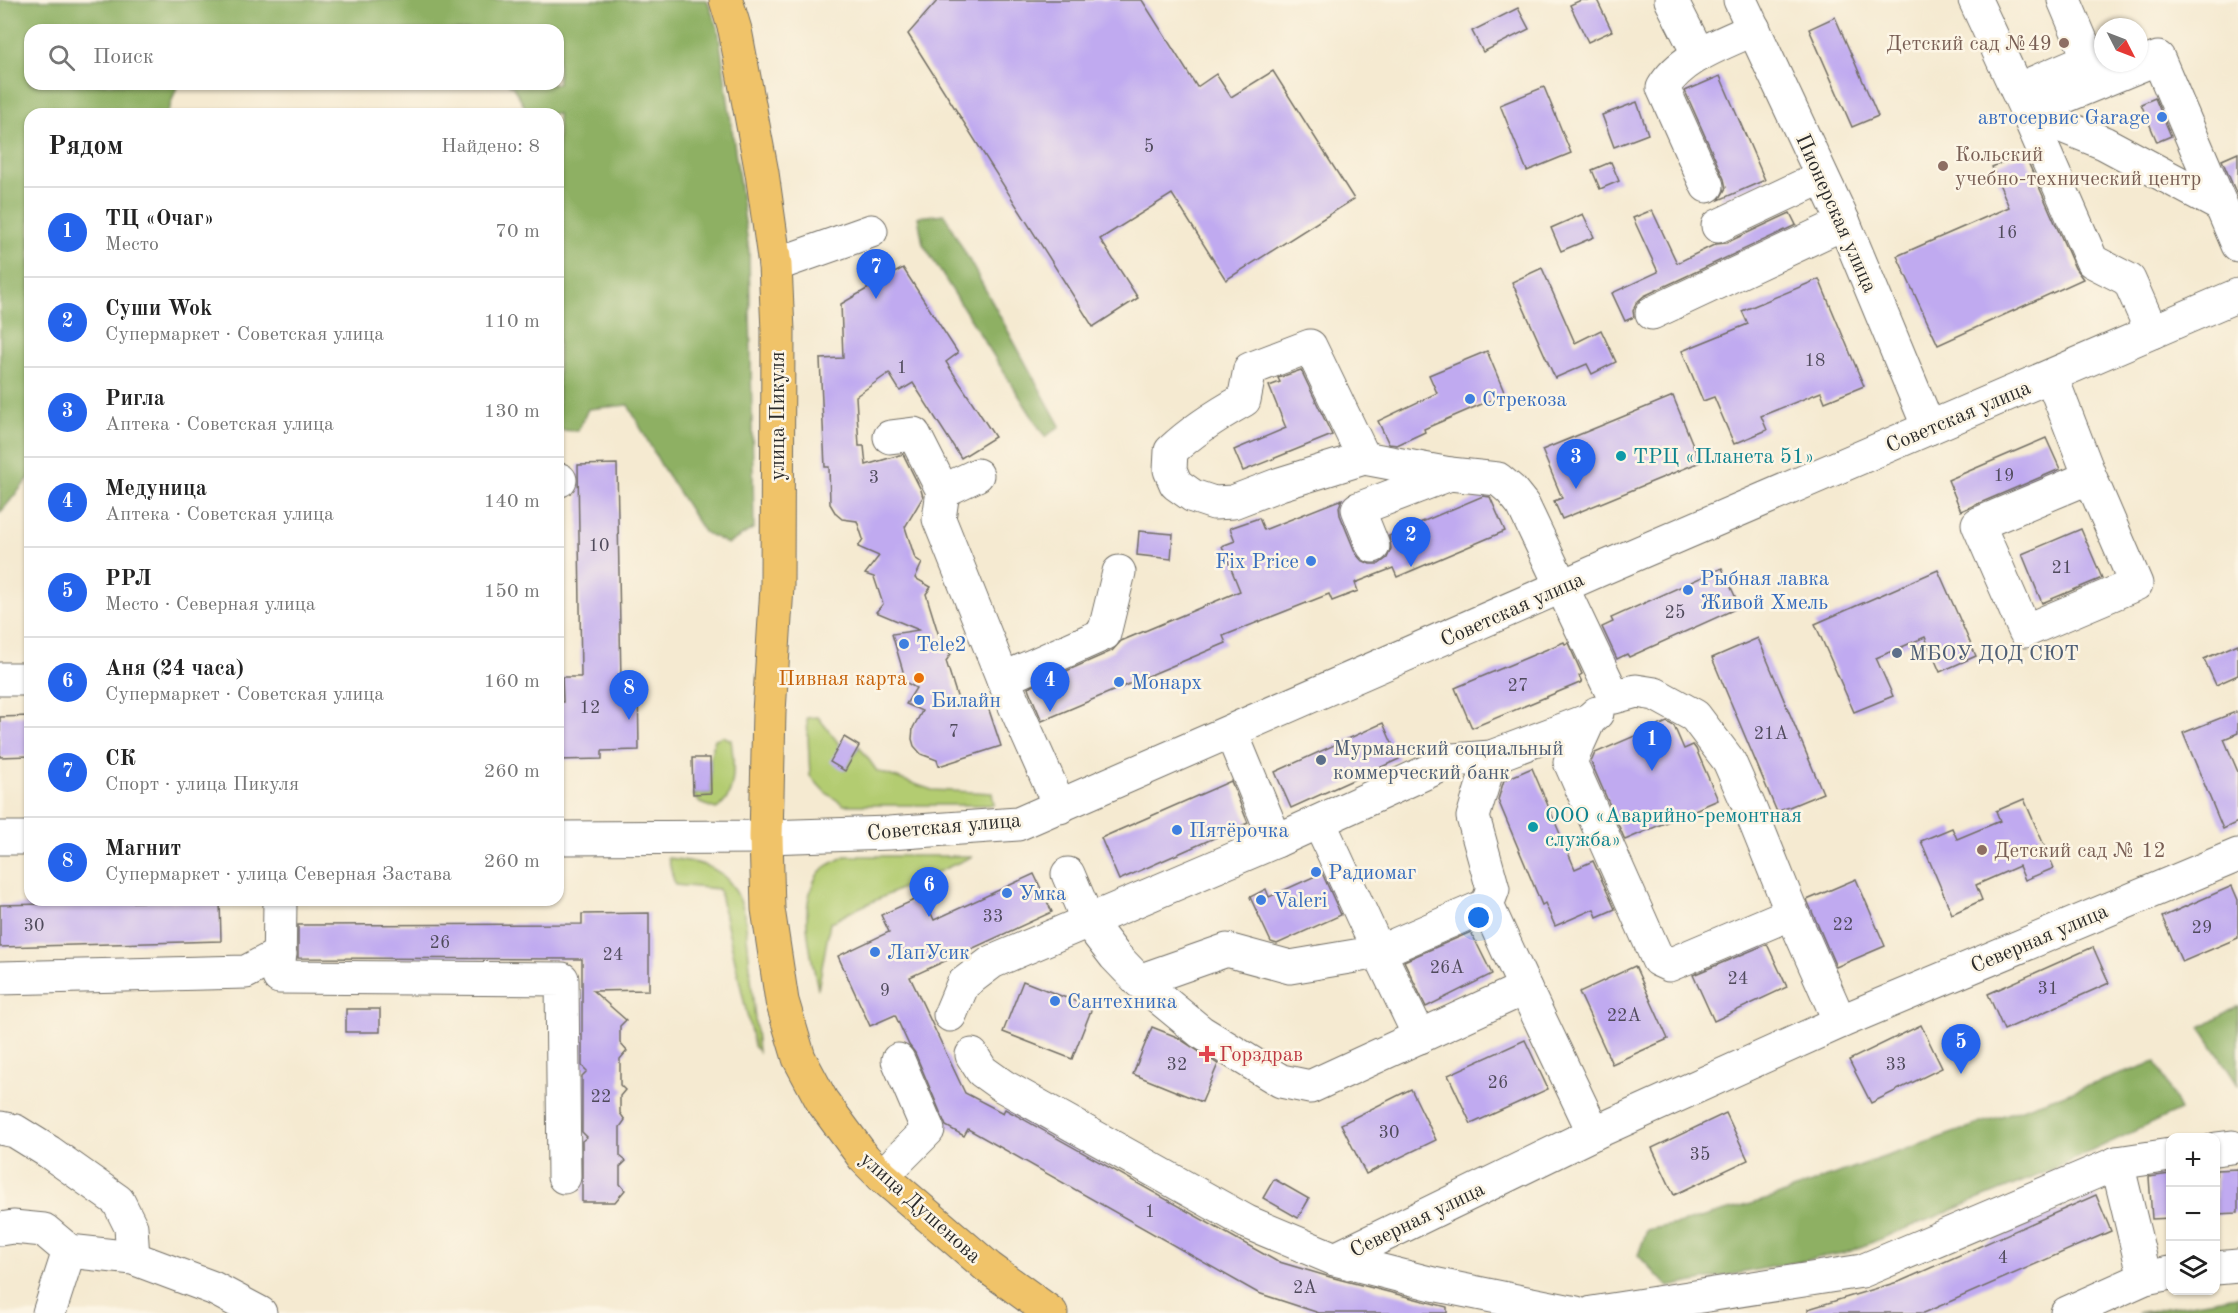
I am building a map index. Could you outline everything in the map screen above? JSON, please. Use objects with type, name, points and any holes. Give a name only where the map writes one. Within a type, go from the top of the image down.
[{"type":"main road","name":"улица Пикуля","points":[[726,0],[735,30],[762,173],[775,265],[778,331],[777,587],[769,712],[766,837]]},
{"type":"main road","name":"улица Душенова","points":[[766,837],[768,909],[782,1001],[799,1058],[822,1101],[864,1158],[882,1176],[989,1268],[1051,1313]]},
{"type":"street","points":[[1671,0],[1700,55]]},
{"type":"street","name":"Пионерская улица","points":[[1740,0],[1844,223],[1929,428]]},
{"type":"street","points":[[1975,0],[2092,261],[2129,280],[2152,332]]},
{"type":"street","points":[[2068,1],[2094,52]]},
{"type":"street","points":[[1707,186],[1663,88],[1671,74],[1700,55],[1754,29]]},
{"type":"street","points":[[2022,101],[2094,57]]},
{"type":"street","points":[[2022,101],[2158,58],[2238,245]]},
{"type":"street","points":[[2022,101],[2220,205]]},
{"type":"street","points":[[1718,226],[1822,177]]},
{"type":"street","points":[[1652,313],[1844,223]]},
{"type":"street","points":[[775,265],[872,231]]},
{"type":"street","name":"Советская улица","points":[[564,838],[766,837],[889,833],[1018,824],[2152,332],[2236,303]]},
{"type":"street","points":[[1364,458],[1310,346],[1250,369],[1244,400],[1200,426],[1171,451],[1170,470],[1176,484],[1193,496],[1214,503],[1233,502],[1280,484],[1364,458],[1450,474],[1498,479],[1523,505],[1614,697]]},
{"type":"street","points":[[2051,376],[2090,477],[2136,584],[2025,631],[1978,525],[2090,477]]},
{"type":"street","points":[[890,437],[914,435],[943,491],[939,519],[1003,679],[1060,807]]},
{"type":"street","points":[[1373,546],[1358,509],[1450,474]]},
{"type":"street","points":[[943,491],[977,475]]},
{"type":"street","points":[[1003,679],[1104,634],[1119,572]]},
{"type":"street","points":[[0,679],[24,680]]},
{"type":"street","points":[[950,1015],[963,984],[992,962],[1276,841],[1453,760],[1491,757],[1589,720],[1614,697],[1636,691],[1655,694],[1695,716],[1729,760],[1840,1022]]},
{"type":"street","points":[[1589,720],[1570,762],[1658,960],[1669,965],[1792,913]]},
{"type":"street","points":[[1231,732],[1276,841]]},
{"type":"street","points":[[1491,757],[1473,817],[1493,889],[1487,905],[1594,1133]]},
{"type":"street","points":[[1319,822],[1378,952],[1420,1037]]},
{"type":"street","points":[[0,838],[24,838]]},
{"type":"street","name":"Северная улица","points":[[972,1055],[982,1071],[1003,1086],[1247,1222],[1335,1259],[1594,1133],[1840,1022],[2238,855]]},
{"type":"street","points":[[1068,874],[1088,921],[1115,956],[1139,981],[1201,1032],[1281,1081],[1310,1087],[1525,988]]},
{"type":"street","points":[[1139,981],[1227,950],[1290,968],[1378,952],[1487,905]]},
{"type":"street","points":[[280,906],[279,977],[562,978],[564,1177]]},
{"type":"street","points":[[0,978],[246,972],[280,954]]},
{"type":"street","points":[[882,1176],[928,1130],[898,1060]]},
{"type":"street","points":[[0,1128],[15,1131],[50,1152],[118,1201],[131,1227],[133,1258]]},
{"type":"street","points":[[1592,1313],[1862,1271],[2117,1162],[2166,1156]]},
{"type":"street","points":[[2067,1313],[2158,1276],[2117,1162]]},
{"type":"street","points":[[0,1229],[13,1227],[44,1230],[69,1251],[133,1258],[213,1288],[260,1313]]},
{"type":"street","points":[[49,1313],[69,1251]]},
{"type":"street","points":[[1335,1259],[1433,1284],[1576,1313]]},
{"type":"street","points":[[2220,1268],[2238,1266]]},
{"type":"green space","points":[[0,0],[707,0],[718,28],[749,251],[754,528],[728,544],[704,532],[661,465],[628,405],[588,409],[578,431],[564,430],[564,108],[525,108],[515,90],[564,90],[564,24],[24,24],[24,90],[176,90],[169,108],[24,108],[24,484],[0,513]]},
{"type":"green space","points":[[944,214],[1060,426],[1045,437],[923,244],[918,217]]},
{"type":"green space","points":[[818,717],[840,745],[845,770],[859,746],[877,771],[932,790],[992,793],[994,805],[844,805],[825,792],[810,776],[807,718]]},
{"type":"green space","points":[[723,736],[731,740],[733,778],[728,796],[716,809],[700,803],[693,794],[711,793],[710,758],[715,739]]},
{"type":"green space","points":[[845,856],[973,856],[830,923],[818,989],[809,946],[808,901],[820,871]]},
{"type":"green space","points":[[668,858],[696,863],[718,872],[727,879],[740,900],[745,915],[758,1051],[754,1046],[719,889],[675,885]]},
{"type":"green space","points":[[2238,1006],[2238,1085],[2201,1028]]},
{"type":"green space","points":[[2156,1062],[2180,1110],[2044,1173],[1848,1252],[1668,1287],[1638,1255],[1647,1230],[1682,1223],[1772,1198]]},
{"type":"green space","points":[[2238,1296],[2238,1313],[2137,1313]]},
{"type":"building","points":[[938,0],[1142,0],[1197,87],[1216,74],[1231,97],[1273,71],[1354,199],[1226,280],[1172,194],[1100,239],[1138,298],[1093,327],[908,34]]},
{"type":"building","points":[[1581,0],[1597,0],[1612,31],[1588,42],[1570,5]]},
{"type":"building","points":[[1518,8],[1529,29],[1483,52],[1472,31]]},
{"type":"building","points":[[1835,17],[1878,116],[1852,127],[1809,29]]},
{"type":"building","points":[[1720,76],[1765,180],[1719,200],[1726,188],[1724,179],[1685,91]]},
{"type":"building","points":[[1544,87],[1571,153],[1527,171],[1500,105]]},
{"type":"building","points":[[2155,98],[2171,136],[2157,142],[2141,104]]},
{"type":"building","points":[[1637,102],[1648,134],[1614,147],[1602,115]]},
{"type":"building","points":[[2024,153],[2075,268],[2083,279],[1938,345],[1897,256],[2009,207],[1992,167]]},
{"type":"building","points":[[2238,153],[2238,197],[2222,160]]},
{"type":"building","points":[[1611,162],[1619,181],[1600,189],[1592,170]]},
{"type":"building","points":[[1652,210],[1677,263],[1790,213],[1796,225],[1644,296],[1636,303],[1633,311],[1634,317],[1625,321],[1612,293],[1658,272],[1633,218]]},
{"type":"building","points":[[1583,214],[1594,237],[1561,251],[1551,228]]},
{"type":"building","points":[[903,268],[958,353],[946,362],[995,437],[961,458],[913,383],[900,391],[889,373],[856,396],[859,446],[864,446],[866,465],[903,454],[921,490],[923,497],[905,527],[915,558],[922,563],[915,578],[931,587],[926,594],[943,649],[951,654],[946,661],[960,706],[985,698],[1001,746],[939,766],[937,760],[921,754],[914,746],[913,728],[922,711],[906,704],[916,688],[898,678],[903,671],[892,634],[919,630],[876,612],[883,604],[874,577],[865,574],[879,556],[858,547],[863,539],[857,521],[842,519],[836,514],[830,504],[829,467],[825,467],[820,359],[843,358],[841,304]]},
{"type":"building","points":[[1542,268],[1575,343],[1601,330],[1616,362],[1592,374],[1587,364],[1555,378],[1512,282]]},
{"type":"building","points":[[1819,279],[1864,386],[1825,402],[1821,392],[1761,416],[1767,430],[1734,444],[1714,397],[1703,401],[1682,351],[1748,324],[1742,311]]},
{"type":"building","points":[[1487,351],[1505,394],[1424,429],[1425,432],[1397,445],[1389,444],[1378,421],[1437,393],[1429,375]]},
{"type":"building","points":[[1301,370],[1332,435],[1243,471],[1234,450],[1286,428],[1269,386],[1280,382],[1278,378]]},
{"type":"building","name":"ТРЦ «Планета 51»","points":[[1673,396],[1700,462],[1562,519],[1554,501],[1562,498],[1542,450]]},
{"type":"building","points":[[2046,438],[2060,469],[1961,511],[1948,480]]},
{"type":"building","points":[[617,464],[621,681],[638,681],[639,750],[602,751],[602,759],[564,760],[564,677],[581,677],[578,465]]},
{"type":"building","points":[[1483,496],[1490,497],[1505,531],[1397,577],[1393,568],[1355,583],[1358,591],[1332,601],[1329,594],[1223,636],[1226,643],[1042,721],[1028,688],[1112,651],[1121,641],[1240,591],[1222,546],[1235,541],[1230,528],[1259,518],[1264,530],[1342,499],[1339,507],[1340,515],[1356,554],[1361,560],[1370,564],[1379,564],[1387,558],[1391,549],[1389,536]]},
{"type":"building","points":[[2081,529],[2102,578],[2042,603],[2022,554]]},
{"type":"building","points":[[1139,531],[1173,534],[1171,559],[1137,555]]},
{"type":"building","points":[[1722,568],[1740,607],[1629,657],[1627,654],[1617,659],[1602,627],[1613,622],[1611,618]]},
{"type":"building","points":[[1938,570],[1976,656],[1940,672],[1925,637],[1876,658],[1893,696],[1854,712],[1815,624]]},
{"type":"building","points":[[1758,638],[1823,793],[1777,812],[1712,658]]},
{"type":"building","points":[[1564,642],[1568,643],[1582,674],[1579,676],[1582,682],[1472,728],[1455,688]]},
{"type":"building","points":[[2238,644],[2238,675],[2216,685],[2204,659]]},
{"type":"building","points":[[2238,711],[2238,733],[2224,739],[2238,772],[2238,822],[2223,829],[2183,733]]},
{"type":"building","points":[[24,716],[24,756],[0,757],[0,717]]},
{"type":"building","points":[[1667,722],[1674,726],[1684,749],[1693,745],[1696,749],[1718,800],[1625,840],[1591,762],[1595,753]]},
{"type":"building","points":[[1383,723],[1399,759],[1291,808],[1275,772]]},
{"type":"building","points":[[844,737],[859,746],[845,771],[830,762]]},
{"type":"building","points":[[692,758],[710,758],[711,793],[693,794]]},
{"type":"building","name":"ООО «Аварийно-ремонтная служба»","points":[[1532,768],[1575,869],[1593,861],[1615,909],[1597,917],[1594,909],[1555,926],[1545,903],[1542,905],[1498,800],[1504,780]]},
{"type":"building","name":"Пятёрочка","points":[[1231,781],[1248,823],[1119,880],[1101,838]]},
{"type":"building","points":[[2024,799],[2054,868],[2025,880],[2019,866],[1976,885],[1982,900],[1952,914],[1921,841],[1952,828],[1957,839],[2000,821],[1996,811]]},
{"type":"building","points":[[1322,873],[1341,915],[1277,944],[1271,942],[1250,897],[1266,889],[1269,897]]},
{"type":"building","points":[[1034,874],[1052,912],[910,977],[965,1093],[1003,1113],[1005,1109],[1276,1261],[1447,1307],[1447,1313],[1319,1313],[1258,1293],[968,1129],[964,1136],[946,1126],[915,1053],[895,1015],[870,1026],[838,956],[889,932],[881,915],[923,896],[934,920]]},
{"type":"building","points":[[1856,879],[1885,946],[1836,967],[1807,900]]},
{"type":"building","points":[[2232,886],[2238,900],[2238,938],[2182,962],[2162,917]]},
{"type":"building","points":[[0,905],[220,906],[221,941],[0,947]]},
{"type":"building","points":[[649,913],[649,990],[593,991],[626,1020],[620,1026],[620,1043],[627,1051],[620,1059],[620,1085],[625,1090],[620,1096],[620,1113],[625,1120],[620,1127],[620,1156],[626,1161],[620,1167],[620,1184],[625,1190],[615,1202],[582,1202],[582,1141],[587,1137],[582,1132],[582,1076],[587,1071],[582,1066],[582,959],[298,958],[298,925],[582,924],[582,914]]},
{"type":"building","points":[[1471,932],[1492,974],[1426,1007],[1404,961]]},
{"type":"building","points":[[1767,944],[1787,987],[1714,1021],[1693,975]]},
{"type":"building","points":[[2093,947],[2109,983],[2004,1030],[1988,994]]},
{"type":"building","points":[[1635,966],[1668,1039],[1612,1064],[1579,992]]},
{"type":"building","points":[[1023,981],[1092,1008],[1072,1059],[1003,1032]]},
{"type":"building","points":[[346,1009],[380,1009],[380,1032],[346,1032]]},
{"type":"building","points":[[1921,1025],[1942,1068],[1871,1103],[1849,1060]]},
{"type":"building","points":[[1152,1027],[1177,1037],[1218,1064],[1202,1102],[1133,1074]]},
{"type":"building","points":[[1525,1040],[1548,1089],[1471,1124],[1448,1075]]},
{"type":"building","points":[[1411,1089],[1436,1140],[1366,1174],[1341,1124]]},
{"type":"building","points":[[1726,1113],[1748,1160],[1674,1195],[1652,1148]]},
{"type":"building","points":[[2238,1169],[2238,1213],[2220,1214],[2220,1170]]},
{"type":"building","points":[[2166,1175],[2166,1218],[2152,1219],[2149,1177]]},
{"type":"building","points":[[1274,1179],[1309,1199],[1298,1218],[1263,1198]]},
{"type":"building","points":[[2096,1195],[2111,1231],[1924,1313],[1808,1313],[1808,1309],[1901,1281]]},
{"type":"place","name":"Детcкий сад №49","points":[[2064,43]]},
{"type":"place","name":"автосервис Garage","points":[[2162,117]]},
{"type":"place","name":"Кольский учебно-технический центр","points":[[1943,166]]},
{"type":"place","name":"СК","points":[[876,299]]},
{"type":"place","name":"Стрекоза","points":[[1470,399]]},
{"type":"place","name":"ТРЦ «Планета 51»","points":[[1621,456]]},
{"type":"place","name":"Ригла","points":[[1576,489]]},
{"type":"place","name":"Fix Price","points":[[1311,561]]},
{"type":"place","name":"Суши Wok","points":[[1411,567]]},
{"type":"place","name":"Рыбная лавка Живой Хмель","points":[[1688,590]]},
{"type":"place","name":"Tele2","points":[[904,644]]},
{"type":"place","name":"МБОУ ДОД СЮТ","points":[[1897,653]]},
{"type":"place","name":"Пивная карта","points":[[919,678]]},
{"type":"place","name":"Монарх","points":[[1119,682]]},
{"type":"place","name":"Билайн","points":[[919,700]]},
{"type":"place","name":"Медуница","points":[[1050,712]]},
{"type":"place","name":"Магнит","points":[[629,720]]},
{"type":"place","name":"Мурманский социальный коммерческий банк","points":[[1321,760]]},
{"type":"place","name":"ТЦ «Очаг»","points":[[1652,771]]},
{"type":"place","name":"ООО «Аварийно-ремонтная служба»","points":[[1533,827]]},
{"type":"place","name":"Пятёрочка","points":[[1177,830]]},
{"type":"place","name":"Детский сад № 12","points":[[1982,850]]},
{"type":"place","name":"Радиомаг","points":[[1316,872]]},
{"type":"place","name":"Умка","points":[[1007,893]]},
{"type":"place","name":"Valeri","points":[[1261,900]]},
{"type":"place","name":"Аня (24 часа)","points":[[929,917]]},
{"type":"place","name":"ЛапУсик","points":[[875,952]]},
{"type":"place","name":"Сантехника","points":[[1055,1001]]},
{"type":"place","name":"Горздрав","points":[[1207,1054]]},
{"type":"place","name":"РРЛ","points":[[1961,1074]]}]
